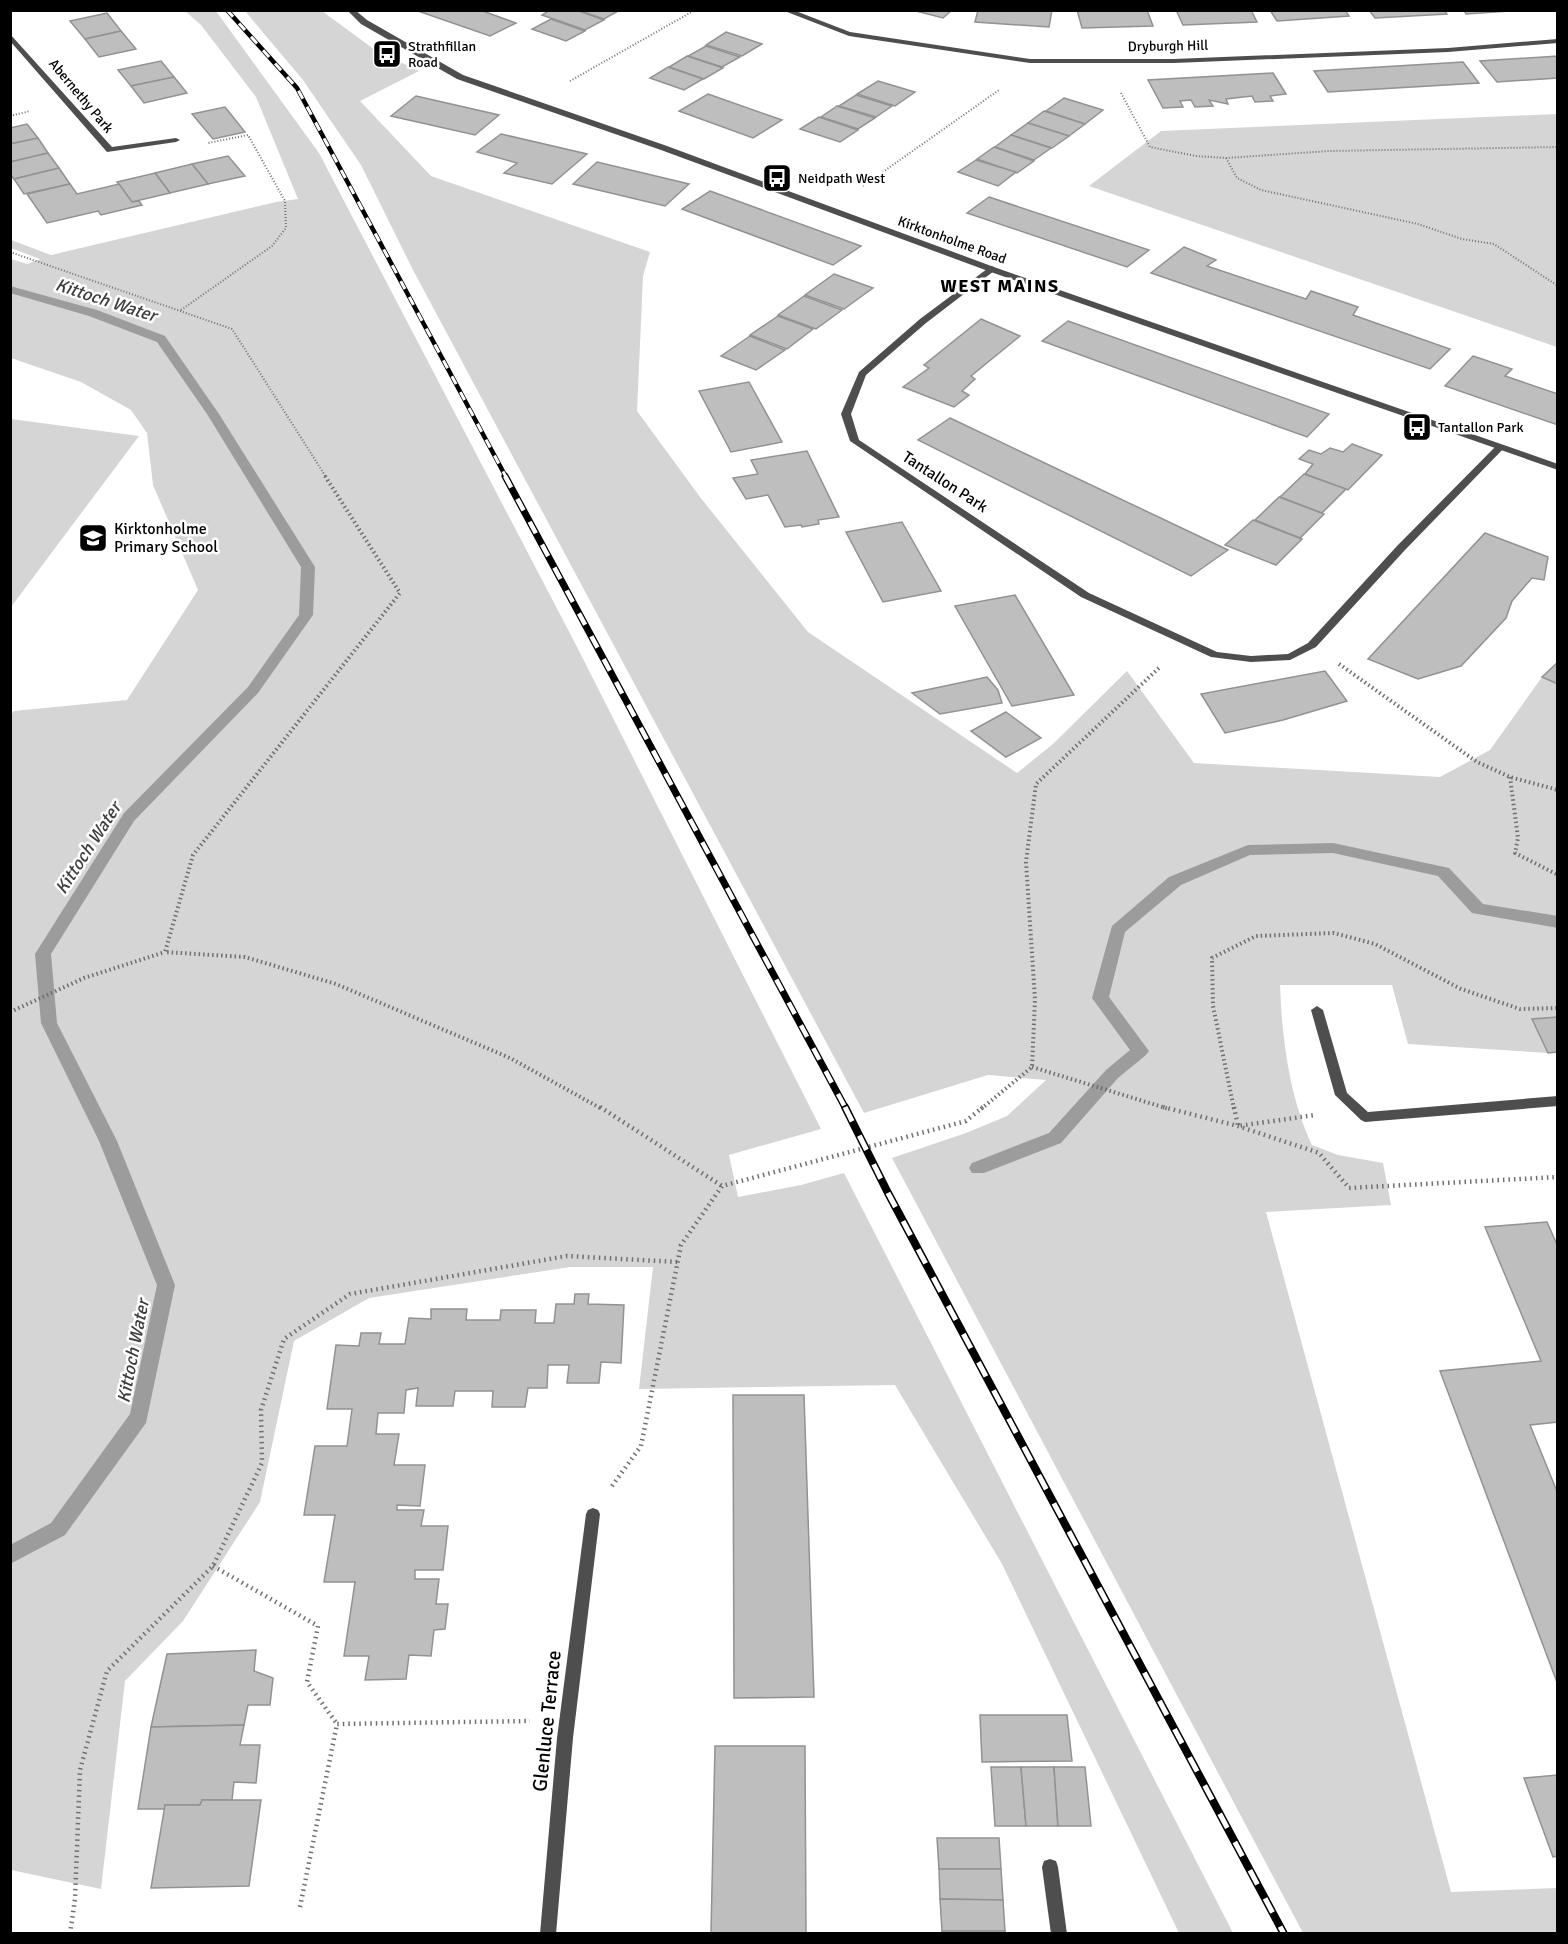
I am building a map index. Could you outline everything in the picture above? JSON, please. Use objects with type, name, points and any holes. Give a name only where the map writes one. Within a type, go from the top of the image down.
[{"type":"street","name":"Kirktonholme Road","points":[[350,10],[364,22],[460,77],[991,269],[1557,467]]},
{"type":"street","name":"Dryburgh Hill","points":[[785,10],[849,34],[1030,61],[1104,61],[1448,50],[1557,41]]},
{"type":"street","name":"Abernethy Park","points":[[10,36],[110,150],[176,140]]},
{"type":"street","name":"Tantallon Park","points":[[991,269],[923,321],[862,374],[846,414],[855,441],[1085,595],[1215,655],[1251,659],[1290,657],[1312,645],[1401,548],[1500,447]]},
{"type":"street","points":[[1317,1010],[1341,1095],[1365,1117],[1557,1101]]},
{"type":"street","name":"Glenluce Terrace","points":[[548,1934],[567,1720],[593,1514]]},
{"type":"street","points":[[1050,1867],[1059,1934]]},
{"type":"path","points":[[533,103],[695,10]]},
{"type":"path","points":[[825,208],[872,180],[999,90],[1030,61]]},
{"type":"path","points":[[1104,61],[1150,147],[1196,156],[1281,157],[1329,151],[1557,147]]},
{"type":"path","points":[[176,140],[211,143],[248,135],[285,201],[286,228],[272,246],[181,310]]},
{"type":"path","points":[[1226,158],[1238,178],[1261,190],[1418,224],[1462,239],[1494,244],[1557,286]]},
{"type":"path","points":[[10,252],[232,329],[400,593],[193,855],[176,907],[165,952]]},
{"type":"path","points":[[593,1514],[641,1446],[681,1245],[722,1186],[966,1121],[1032,1066],[1035,1000],[1026,862],[1036,784],[1187,641]]},
{"type":"path","points":[[1312,645],[1478,762],[1510,777],[1557,790]]},
{"type":"path","points":[[1510,777],[1518,838],[1515,854],[1557,875]]},
{"type":"path","points":[[10,1012],[84,978],[165,952],[245,957],[336,984],[510,1058],[616,1116],[722,1186]]},
{"type":"path","points":[[1032,1066],[1151,1104],[1238,1126],[1319,1153],[1349,1188],[1557,1177]]},
{"type":"path","points":[[1238,1126],[1356,1109]]},
{"type":"path","points":[[70,1934],[75,1899],[80,1770],[106,1671],[213,1566],[262,1463],[261,1410],[284,1339],[350,1294],[567,1256],[678,1262]]},
{"type":"path","points":[[213,1566],[318,1626],[307,1682],[337,1724],[300,1907]]},
{"type":"path","points":[[337,1724],[567,1720]]},
{"type":"shaded area","points":[[185,11],[216,11],[319,153],[576,645],[821,1129],[729,1155],[738,1197],[801,1185],[844,1173],[1233,1933],[1179,1933],[1002,1564],[895,1385],[639,1389],[653,1267],[570,1267],[369,1298],[294,1341],[260,1502],[183,1621],[125,1681],[101,1889],[11,1870],[11,714],[14,711],[127,700],[198,590],[153,485],[147,433],[131,410],[81,382],[11,358],[11,259],[27,264],[40,259],[11,248],[11,240],[51,255],[276,202],[298,199],[256,97],[201,25]]},
{"type":"shaded area","points":[[245,11],[322,11],[375,50],[419,71],[360,101],[431,176],[650,252],[643,276],[637,411],[700,497],[808,632],[1017,773],[1053,744],[1127,671],[1194,763],[1440,777],[1490,750],[1542,677],[1557,684],[1557,1017],[1533,1020],[1548,1053],[1408,1044],[1392,985],[1280,985],[1292,1087],[1312,1145],[1338,1155],[1383,1163],[1391,1205],[1266,1212],[1451,1892],[1557,1888],[1557,1933],[1303,1933],[892,1158],[966,1133],[1007,1116],[1046,1080],[988,1075],[864,1113],[413,270],[361,165],[303,80]]},
{"type":"shaded area","points":[[1557,114],[1557,347],[1089,186],[1161,131]]},
{"type":"shaded area","points":[[10,419],[139,436],[11,607]]},
{"type":"building","points":[[415,10],[480,10],[516,23],[490,36]]},
{"type":"building","points":[[550,10],[576,10],[604,20],[585,30],[542,15]]},
{"type":"building","points":[[578,10],[620,10],[604,19]]},
{"type":"building","points":[[912,10],[952,10],[943,18]]},
{"type":"building","points":[[978,10],[1052,10],[1049,27],[975,22]]},
{"type":"building","points":[[1077,10],[1147,10],[1153,26],[1082,28]]},
{"type":"building","points":[[1176,10],[1251,10],[1257,22],[1183,25]]},
{"type":"building","points":[[1270,10],[1345,10],[1349,16],[1277,21]]},
{"type":"building","points":[[1369,10],[1444,10],[1447,14],[1375,18]]},
{"type":"building","points":[[1464,10],[1525,10],[1466,14]]},
{"type":"building","points":[[107,13],[121,31],[85,39],[70,21]]},
{"type":"building","points":[[551,19],[585,31],[566,41],[532,29]]},
{"type":"building","points":[[121,31],[136,49],[99,57],[85,39]]},
{"type":"building","points":[[726,32],[762,44],[742,56],[706,45]]},
{"type":"building","points":[[706,46],[740,57],[722,67],[688,56]]},
{"type":"building","points":[[687,56],[723,68],[704,79],[669,67]]},
{"type":"building","points":[[1558,56],[1558,78],[1497,82],[1480,61]]},
{"type":"building","points":[[161,61],[174,77],[131,86],[118,70]]},
{"type":"building","points":[[1463,62],[1479,83],[1328,92],[1314,71]]},
{"type":"building","points":[[668,67],[703,79],[684,90],[650,78]]},
{"type":"building","points":[[1273,73],[1286,94],[1270,96],[1273,101],[1255,102],[1252,96],[1226,99],[1228,104],[1209,100],[1213,106],[1195,107],[1191,100],[1180,101],[1183,107],[1163,108],[1148,80]]},
{"type":"building","points":[[174,77],[187,93],[144,103],[131,86]]},
{"type":"building","points":[[878,81],[915,92],[895,106],[857,94]]},
{"type":"building","points":[[708,94],[782,120],[753,138],[679,111]]},
{"type":"building","points":[[856,95],[892,106],[876,117],[839,106]]},
{"type":"building","points":[[416,96],[499,115],[475,135],[391,116]]},
{"type":"building","points":[[1064,98],[1103,110],[1085,124],[1046,111]]},
{"type":"building","points":[[837,106],[875,118],[858,129],[821,117]]},
{"type":"building","points":[[225,107],[245,132],[213,139],[192,114]]},
{"type":"building","points":[[1044,111],[1085,124],[1069,136],[1028,123]]},
{"type":"building","points":[[819,117],[858,130],[840,142],[800,129]]},
{"type":"building","points":[[1028,123],[1069,136],[1052,148],[1011,135]]},
{"type":"building","points":[[27,124],[38,138],[10,144],[10,128]]},
{"type":"building","points":[[501,134],[587,154],[552,184],[504,173],[517,163],[477,152]]},
{"type":"building","points":[[1011,135],[1051,148],[1034,160],[995,147]]},
{"type":"building","points":[[38,138],[48,153],[10,162],[10,144]]},
{"type":"building","points":[[994,147],[1034,161],[1017,173],[977,159]]},
{"type":"building","points":[[48,153],[59,168],[14,179],[10,174],[10,162]]},
{"type":"building","points":[[228,156],[245,176],[208,184],[192,164]]},
{"type":"building","points":[[976,160],[1016,172],[998,186],[958,172]]},
{"type":"building","points":[[597,162],[689,184],[665,206],[573,184]]},
{"type":"building","points":[[192,164],[208,184],[170,193],[155,173]]},
{"type":"building","points":[[59,168],[70,184],[24,194],[14,179]]},
{"type":"building","points":[[155,173],[170,193],[132,202],[117,182]]},
{"type":"building","points":[[70,184],[77,194],[119,184],[132,202],[139,201],[142,205],[101,215],[98,211],[47,223],[27,194]]},
{"type":"building","points":[[710,191],[861,246],[833,265],[682,209]]},
{"type":"building","points":[[989,197],[1149,250],[1127,267],[967,213]]},
{"type":"building","points":[[1184,247],[1216,260],[1207,266],[1306,299],[1311,291],[1358,307],[1353,315],[1450,349],[1430,369],[1151,273]]},
{"type":"building","points":[[834,274],[873,288],[844,309],[805,295]]},
{"type":"building","points":[[804,296],[842,310],[816,329],[778,315]]},
{"type":"building","points":[[778,316],[813,329],[787,349],[750,335]]},
{"type":"building","points":[[981,319],[1020,336],[971,376],[975,379],[962,391],[969,395],[954,407],[903,387],[929,368],[924,365]]},
{"type":"building","points":[[1068,321],[1329,414],[1307,437],[1042,341]]},
{"type":"building","points":[[750,336],[785,350],[756,370],[721,356]]},
{"type":"building","points":[[1473,356],[1512,369],[1505,376],[1558,394],[1558,425],[1445,386]]},
{"type":"building","points":[[749,382],[782,442],[731,452],[699,391]]},
{"type":"building","points":[[950,418],[1228,550],[1191,576],[918,440]]},
{"type":"building","points":[[1352,444],[1382,455],[1348,490],[1305,474],[1313,464],[1299,459],[1309,450],[1321,454],[1330,448],[1343,452]]},
{"type":"building","points":[[807,451],[839,517],[818,520],[819,524],[785,527],[768,495],[746,499],[733,478],[758,474],[751,460]]},
{"type":"building","points":[[1304,474],[1346,489],[1322,513],[1280,497]]},
{"type":"building","points":[[1279,497],[1324,514],[1300,538],[1255,520]]},
{"type":"building","points":[[1253,520],[1302,539],[1276,565],[1225,545]]},
{"type":"building","points":[[902,522],[941,591],[883,602],[846,532]]},
{"type":"building","points":[[1485,533],[1548,557],[1544,580],[1532,578],[1512,601],[1506,618],[1461,666],[1418,679],[1368,659]]},
{"type":"building","points":[[1015,595],[1074,695],[1012,706],[955,606]]},
{"type":"building","points":[[1558,662],[1558,684],[1542,677]]},
{"type":"building","points":[[1325,671],[1347,701],[1283,720],[1225,733],[1201,694]]},
{"type":"building","points":[[987,677],[998,690],[1002,703],[940,714],[912,693]]},
{"type":"building","points":[[1006,712],[1041,738],[1006,757],[971,731]]},
{"type":"building","points":[[1558,1017],[1558,1052],[1548,1053],[1532,1019]]},
{"type":"building","points":[[1547,1222],[1558,1247],[1558,1422],[1530,1425],[1558,1494],[1558,1685],[1440,1371],[1541,1361],[1485,1227]]},
{"type":"building","points":[[575,1294],[589,1294],[588,1304],[624,1305],[621,1363],[601,1362],[599,1383],[567,1383],[569,1365],[548,1365],[547,1388],[528,1388],[525,1407],[492,1407],[493,1391],[455,1391],[453,1406],[416,1406],[418,1388],[406,1390],[404,1413],[378,1413],[376,1434],[399,1434],[394,1465],[425,1465],[420,1506],[397,1505],[397,1510],[424,1510],[421,1526],[448,1526],[443,1570],[415,1570],[415,1579],[439,1579],[436,1604],[448,1604],[445,1629],[434,1630],[431,1656],[409,1655],[406,1679],[365,1680],[369,1656],[344,1656],[355,1582],[324,1582],[335,1515],[304,1515],[315,1446],[347,1446],[352,1409],[327,1409],[336,1345],[359,1346],[361,1333],[381,1333],[379,1344],[405,1344],[409,1318],[431,1319],[431,1309],[467,1309],[466,1320],[500,1320],[501,1310],[536,1310],[535,1323],[554,1323],[556,1304],[574,1304]]},
{"type":"building","points":[[733,1395],[804,1395],[814,1697],[734,1698]]},
{"type":"building","points":[[256,1650],[254,1671],[273,1678],[270,1705],[248,1705],[244,1725],[151,1727],[167,1654]]},
{"type":"building","points":[[980,1715],[1067,1715],[1072,1761],[982,1762]]},
{"type":"building","points":[[244,1725],[240,1745],[260,1745],[256,1783],[234,1782],[232,1800],[202,1800],[200,1805],[165,1805],[165,1809],[138,1809],[151,1727]]},
{"type":"building","points":[[715,1746],[805,1746],[806,1934],[711,1934]]},
{"type":"building","points":[[991,1767],[1021,1767],[1026,1826],[995,1826]]},
{"type":"building","points":[[1021,1767],[1054,1767],[1058,1826],[1026,1826]]},
{"type":"building","points":[[1054,1767],[1085,1767],[1091,1826],[1058,1826]]},
{"type":"building","points":[[1558,1775],[1558,1856],[1553,1857],[1524,1778]]},
{"type":"building","points":[[202,1800],[261,1800],[249,1886],[151,1888],[165,1805],[200,1805]]},
{"type":"building","points":[[937,1838],[999,1838],[1001,1869],[939,1869]]},
{"type":"building","points":[[939,1869],[1001,1869],[1003,1900],[940,1899]]},
{"type":"building","points":[[940,1899],[1003,1900],[1005,1931],[942,1931]]},
{"type":"building","points":[[942,1931],[1005,1931],[1006,1934],[942,1934]]},
{"type":"waterway","name":"Kittoch Water","points":[[10,289],[93,313],[161,339],[213,414],[308,567],[306,615],[253,690],[129,817],[43,954],[49,1023],[108,1141],[166,1285],[139,1417],[58,1529],[10,1555]]},
{"type":"waterway","points":[[978,1168],[1055,1138],[1112,1074],[1140,1051],[1100,998],[1118,930],[1175,881],[1248,850],[1333,848],[1443,872],[1478,909],[1558,922]]},
{"type":"railway","points":[[227,10],[297,88],[506,477]]},
{"type":"railway","points":[[505,476],[846,1109]]},
{"type":"railway","points":[[846,1109],[888,1193],[1284,1934]]},
{"type":"place","name":"Strathfillan Road","points":[[387,54]]},
{"type":"place","name":"Neidpath West","points":[[777,178]]},
{"type":"place","name":"Tantallon Park","points":[[1417,427]]},
{"type":"place","name":"Kirktonholme Primary School","points":[[93,538]]},
{"type":"district","name":"WEST MAINS","points":[[1000,286]]}]
